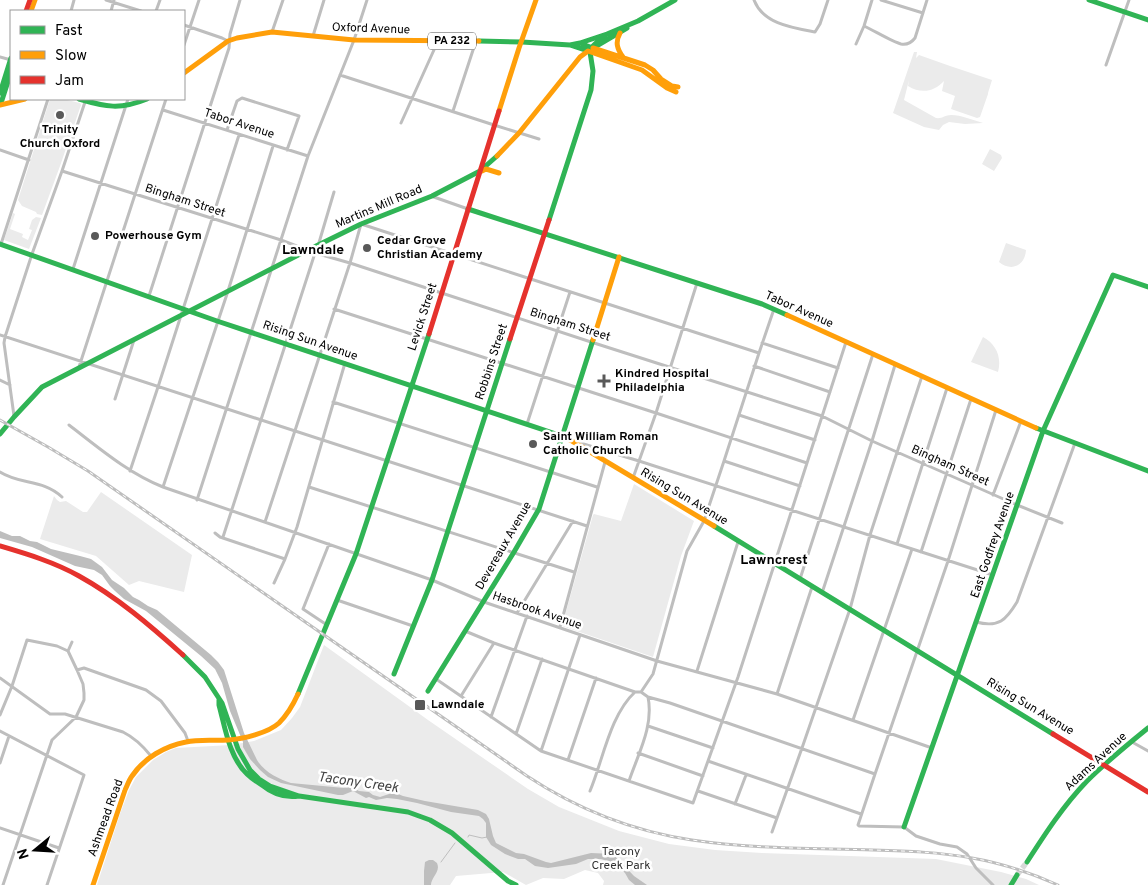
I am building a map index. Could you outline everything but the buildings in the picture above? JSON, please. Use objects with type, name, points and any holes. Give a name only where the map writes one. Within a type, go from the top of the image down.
[{"type":"main road","name":"Levick Street","points":[[322,637],[356,554],[372,507],[536,0]]},
{"type":"main road","name":"Oxford Avenue","points":[[185,72],[228,41],[272,32],[354,40],[580,43],[638,21],[675,0]]},
{"type":"main road","points":[[1089,0],[1148,20]]},
{"type":"main road","name":"Oxford Avenue","points":[[570,44],[590,50],[638,21]]},
{"type":"main road","name":"Martins Mill Road","points":[[0,433],[42,386],[82,364],[361,224],[431,196],[480,171],[519,133],[580,58],[596,43],[615,31]]},
{"type":"main road","points":[[622,31],[616,40],[616,45],[624,58]]},
{"type":"main road","name":"Oxford Avenue","points":[[580,43],[590,50]]},
{"type":"main road","points":[[590,50],[645,65],[677,90],[663,87],[650,74],[642,70],[590,50]]},
{"type":"main road","name":"Robbins Street","points":[[394,674],[432,580],[592,85],[593,73],[590,50]]},
{"type":"main road","points":[[0,93],[10,63]]},
{"type":"main road","points":[[0,104],[10,75]]},
{"type":"main road","points":[[0,104],[20,100]]},
{"type":"main road","points":[[86,100],[115,107],[126,106],[144,100]]},
{"type":"main road","points":[[480,171],[486,169],[500,173]]},
{"type":"main road","name":"Tabor Avenue","points":[[468,209],[774,309],[1043,431],[1148,471]]},
{"type":"main road","name":"Rising Sun Avenue","points":[[1,244],[251,332],[562,436],[775,563],[1148,792]]},
{"type":"main road","name":"Devereaux Avenue","points":[[428,691],[539,509],[619,257]]},
{"type":"main road","name":"East Godfrey Avenue","points":[[904,827],[1043,431],[1113,275],[1148,287]]},
{"type":"main road","points":[[0,546],[20,551],[56,565],[88,581],[120,602],[186,657],[205,677],[222,703],[243,762],[251,772],[270,786],[299,796],[408,812],[430,820],[452,832],[508,881],[516,885]]},
{"type":"main road","name":"Ashmead Road","points":[[93,885],[125,790],[132,776],[151,756],[169,746],[188,741],[234,740],[261,733],[278,724],[291,710],[322,637]]},
{"type":"main road","name":"Adams Avenue","points":[[1027,862],[1051,824],[1083,785],[1148,728]]},
{"type":"main road","points":[[234,740],[237,760],[246,773],[277,794],[291,797],[299,796]]},
{"type":"main road","points":[[1011,885],[1017,875]]},
{"type":"street","points":[[106,0],[138,10]]},
{"type":"street","points":[[185,42],[199,0]]},
{"type":"street","points":[[149,296],[229,48],[228,41],[240,0]]},
{"type":"street","points":[[272,32],[283,0]]},
{"type":"street","points":[[313,37],[324,0]]},
{"type":"street","points":[[197,500],[308,156],[354,40],[367,0]]},
{"type":"street","points":[[754,0],[761,12],[771,20],[815,32],[820,24],[828,0]]},
{"type":"street","points":[[856,44],[872,0]]},
{"type":"street","points":[[881,0],[923,13]]},
{"type":"street","points":[[864,26],[902,44],[911,42],[915,38],[927,0]]},
{"type":"street","points":[[1106,65],[1129,0]]},
{"type":"street","points":[[185,25],[228,41]]},
{"type":"street","points":[[401,123],[438,40]]},
{"type":"street","points":[[454,111],[476,41]]},
{"type":"street","points":[[340,74],[494,126],[539,139]]},
{"type":"street","points":[[227,130],[236,103],[240,98],[298,116],[287,150]]},
{"type":"street","points":[[1,244],[48,100]]},
{"type":"street","points":[[12,419],[5,338],[32,254],[86,100]]},
{"type":"street","points":[[73,268],[128,100]]},
{"type":"street","points":[[82,364],[166,100]]},
{"type":"street","name":"Tabor Avenue","points":[[163,110],[308,156]]},
{"type":"street","points":[[130,471],[239,135]]},
{"type":"street","points":[[163,487],[217,320],[228,292],[273,146]]},
{"type":"street","points":[[0,150],[29,160]]},
{"type":"street","name":"Bingham Street","points":[[62,171],[281,240],[315,253],[822,416],[872,441],[993,495],[1062,523]]},
{"type":"street","points":[[318,246],[334,192]]},
{"type":"street","name":"Tabor Avenue","points":[[431,196],[468,209]]},
{"type":"street","points":[[265,522],[361,224],[759,353]]},
{"type":"street","points":[[223,538],[315,253]]},
{"type":"street","points":[[633,478],[698,283]]},
{"type":"street","points":[[527,425],[570,292]]},
{"type":"street","points":[[334,309],[807,463]]},
{"type":"street","points":[[641,692],[653,674],[658,661],[687,551],[704,521],[774,309]]},
{"type":"street","points":[[0,335],[82,364],[193,397],[587,526]]},
{"type":"street","points":[[115,398],[134,339]]},
{"type":"street","points":[[436,679],[541,751],[693,803],[736,682],[846,342]]},
{"type":"street","points":[[762,343],[838,368]]},
{"type":"street","points":[[800,580],[873,354]]},
{"type":"street","points":[[274,583],[297,528],[345,363]]},
{"type":"street","points":[[822,593],[895,364]]},
{"type":"street","points":[[754,366],[830,392]]},
{"type":"street","points":[[772,832],[850,609],[870,535],[922,376]]},
{"type":"street","points":[[0,380],[10,385]]},
{"type":"street","points":[[897,544],[947,388]]},
{"type":"street","points":[[921,552],[971,399]]},
{"type":"street","points":[[333,402],[597,487]]},
{"type":"street","points":[[993,885],[976,868],[967,854],[957,847],[940,844],[916,836],[904,827],[859,826],[858,823],[918,651],[996,410]]},
{"type":"street","points":[[739,415],[815,440]]},
{"type":"street","points":[[993,495],[1021,421]]},
{"type":"street","name":"Hasbrook Avenue","points":[[68,425],[130,471],[148,481],[197,500],[432,580],[484,602],[580,635],[658,661],[777,694],[932,748]]},
{"type":"street","points":[[572,441],[596,447],[993,575]]},
{"type":"street","points":[[976,622],[987,625],[1002,621],[1009,615],[1017,602],[1075,443]]},
{"type":"street","points":[[560,627],[605,462]]},
{"type":"street","points":[[724,462],[800,486]]},
{"type":"street","points":[[0,472],[11,478],[34,482],[55,490],[62,497]]},
{"type":"street","points":[[309,486],[574,572]]},
{"type":"street","points":[[517,613],[573,521]]},
{"type":"street","points":[[215,533],[223,538],[285,559]]},
{"type":"street","points":[[697,671],[738,542]]},
{"type":"street","points":[[327,625],[303,608],[329,544]]},
{"type":"street","points":[[853,720],[912,549]]},
{"type":"street","points":[[777,694],[812,587]]},
{"type":"street","points":[[337,600],[413,626]]},
{"type":"street","points":[[491,717],[527,616]]},
{"type":"street","points":[[464,631],[635,692],[641,692],[648,697],[875,774]]},
{"type":"street","points":[[541,751],[580,635]]},
{"type":"street","points":[[0,715],[27,640],[58,646],[68,651],[83,684],[84,700],[76,717],[52,740],[3,885]]},
{"type":"street","points":[[68,651],[72,642]]},
{"type":"street","points":[[461,696],[494,643]]},
{"type":"street","points":[[516,734],[542,659]]},
{"type":"street","points":[[78,670],[84,668],[146,690],[161,701],[185,733],[188,741]]},
{"type":"street","points":[[0,678],[50,714],[65,714],[76,717],[130,736],[142,745],[151,756]]},
{"type":"street","points":[[568,760],[596,678]]},
{"type":"street","points":[[590,791],[616,718],[622,706],[635,692]]},
{"type":"street","points":[[628,781],[648,726],[650,712],[648,697]]},
{"type":"street","points":[[648,726],[713,748]]},
{"type":"street","points":[[0,731],[84,775],[47,885]]},
{"type":"street","points":[[0,763],[9,736]]},
{"type":"street","points":[[1132,742],[1148,752]]},
{"type":"street","points":[[638,753],[703,776]]},
{"type":"street","points":[[708,762],[861,814]]},
{"type":"street","points":[[736,804],[746,775]]},
{"type":"street","points":[[698,791],[777,818]]},
{"type":"street","points":[[0,828],[58,848]]},
{"type":"green space","points":[[914,52],[917,52],[916,58],[919,55],[992,80],[980,117],[977,118],[951,109],[955,96],[942,91],[944,81],[932,90],[922,91],[908,86],[909,80],[904,100],[936,118],[955,115],[983,123],[965,124],[949,122],[939,130],[924,127],[893,113]]},
{"type":"green space","points":[[50,100],[67,100],[80,103],[81,105],[42,215],[22,206],[18,200]]},
{"type":"green space","points":[[990,149],[1001,155],[1002,158],[994,171],[982,164]]},
{"type":"green space","points":[[13,213],[15,214],[10,229],[23,234],[22,237],[28,240],[32,230],[29,229],[32,220],[36,217],[41,218],[29,249],[4,240]]},
{"type":"green space","points":[[1006,243],[1026,250],[1023,260],[1017,266],[1008,267],[999,262]]},
{"type":"green space","points":[[983,337],[995,347],[999,361],[998,372],[971,362]]},
{"type":"green space","points":[[634,484],[694,521],[681,556],[653,657],[562,626],[593,515],[621,521]]},
{"type":"green space","points":[[101,492],[192,555],[184,592],[139,581],[129,585],[96,556],[40,539],[54,496],[60,502],[66,501],[83,512],[87,512]]},
{"type":"green space","name":"Tacony Creek Park","points":[[324,645],[528,789],[559,807],[619,831],[669,844],[715,850],[936,859],[1001,872],[1039,885],[603,885],[604,881],[598,873],[585,870],[564,879],[543,878],[526,885],[503,872],[456,876],[450,885],[97,885],[120,814],[136,777],[153,760],[176,748],[231,745],[254,741],[281,730],[300,707]]},
{"type":"shaded area","points":[[0,531],[37,542],[51,549],[91,559],[133,597],[157,610],[211,655],[224,670],[244,733],[257,760],[264,768],[277,777],[291,783],[344,788],[350,786],[359,791],[369,792],[380,797],[392,793],[478,810],[486,814],[489,819],[496,843],[516,853],[551,863],[591,853],[613,854],[634,876],[647,885],[635,885],[620,868],[611,862],[601,859],[588,859],[576,864],[548,868],[535,866],[525,859],[518,859],[505,854],[491,845],[486,837],[486,823],[479,816],[451,812],[397,799],[376,800],[369,797],[366,798],[353,791],[338,795],[281,783],[268,777],[250,759],[243,747],[243,742],[230,711],[222,683],[215,669],[201,656],[146,611],[124,599],[110,586],[102,575],[94,570],[75,566],[32,547],[0,538]]},
{"type":"shaded area","points":[[429,860],[437,863],[438,869],[431,885],[424,885],[425,862]]},
{"type":"waterway","points":[[468,837],[469,835],[482,838],[487,837]]},
{"type":"waterway","points":[[441,862],[455,843]]},
{"type":"tunnel","points":[[1017,875],[1027,862]]},
{"type":"railway","points":[[0,420],[88,471],[527,776],[565,799],[585,808],[648,831],[692,840],[760,847],[947,854],[1005,866],[1058,885]]},
{"type":"traffic: fast","points":[[479,41],[570,45],[580,43],[638,21],[675,0]]},
{"type":"traffic: fast","points":[[1089,0],[1148,20]]},
{"type":"traffic: fast","points":[[582,44],[593,48],[627,28]]},
{"type":"traffic: fast","points":[[570,45],[588,51],[605,37]]},
{"type":"traffic: fast","points":[[549,220],[591,90],[593,71],[590,52]]},
{"type":"traffic: fast","points":[[0,93],[10,61]]},
{"type":"traffic: fast","points":[[0,103],[10,75]]},
{"type":"traffic: fast","points":[[83,100],[113,106],[129,105],[144,100]]},
{"type":"traffic: fast","points":[[0,434],[42,387],[361,224],[432,196],[480,171],[497,156]]},
{"type":"traffic: fast","points":[[468,209],[762,304],[787,315]]},
{"type":"traffic: fast","points":[[0,244],[217,321],[559,435]]},
{"type":"traffic: fast","points":[[904,827],[1043,431],[1113,275],[1148,287]]},
{"type":"traffic: fast","points":[[298,694],[356,554],[429,334]]},
{"type":"traffic: fast","points":[[394,674],[432,580],[510,339]]},
{"type":"traffic: fast","points":[[428,691],[539,509],[593,340]]},
{"type":"traffic: fast","points":[[1036,428],[1148,471]]},
{"type":"traffic: fast","points":[[714,526],[1053,734]]},
{"type":"traffic: fast","points":[[183,655],[205,677],[222,703],[238,749],[250,770],[270,786],[299,796]]},
{"type":"traffic: fast","points":[[219,700],[226,732],[236,759],[247,774],[266,788],[284,796],[299,796],[408,812],[430,820],[452,833],[508,881],[516,885]]},
{"type":"traffic: fast","points":[[1027,862],[1055,820],[1087,781],[1148,728]]},
{"type":"traffic: fast","points":[[1011,885],[1017,875]]},
{"type":"traffic: slow","points":[[31,10],[35,0]]},
{"type":"traffic: slow","points":[[499,111],[536,0]]},
{"type":"traffic: slow","points":[[185,72],[228,41],[272,32],[354,40],[479,41]]},
{"type":"traffic: slow","points":[[620,33],[617,45],[623,57]]},
{"type":"traffic: slow","points":[[593,48],[645,65],[653,70],[661,79],[672,86],[678,87]]},
{"type":"traffic: slow","points":[[497,156],[519,133],[580,57],[588,51],[642,70],[667,88],[676,92]]},
{"type":"traffic: slow","points":[[0,105],[21,100]]},
{"type":"traffic: slow","points":[[482,171],[486,169],[499,173]]},
{"type":"traffic: slow","points":[[593,340],[619,257]]},
{"type":"traffic: slow","points":[[787,315],[1036,428]]},
{"type":"traffic: slow","points":[[559,435],[714,526]]},
{"type":"traffic: slow","points":[[93,885],[125,790],[131,778],[149,758],[163,750],[186,742],[248,737],[268,730],[285,717],[298,694]]},
{"type":"traffic: jam","points":[[26,10],[30,0]]},
{"type":"traffic: jam","points":[[429,334],[499,111]]},
{"type":"traffic: jam","points":[[510,339],[549,220]]},
{"type":"traffic: jam","points":[[0,546],[50,562],[93,584],[133,612],[183,655]]},
{"type":"traffic: jam","points":[[1053,734],[1148,792]]},
{"type":"place","name":"Trinity Church Oxford","points":[[60,115]]},
{"type":"place","name":"Powerhouse Gym","points":[[95,236]]},
{"type":"place","name":"Cedar Grove Christian Academy","points":[[367,248]]},
{"type":"place","name":"Kindred Hospital Philadelphia","points":[[604,381]]},
{"type":"place","name":"Saint William Roman Catholic Church","points":[[533,444]]},
{"type":"place","name":"Lawndale","points":[[420,705]]},
{"type":"district","name":"Lawndale","points":[[313,250]]},
{"type":"district","name":"Lawncrest","points":[[774,560]]},
{"type":"water label","name":"Tacony Creek","points":[[358,783]]}]
